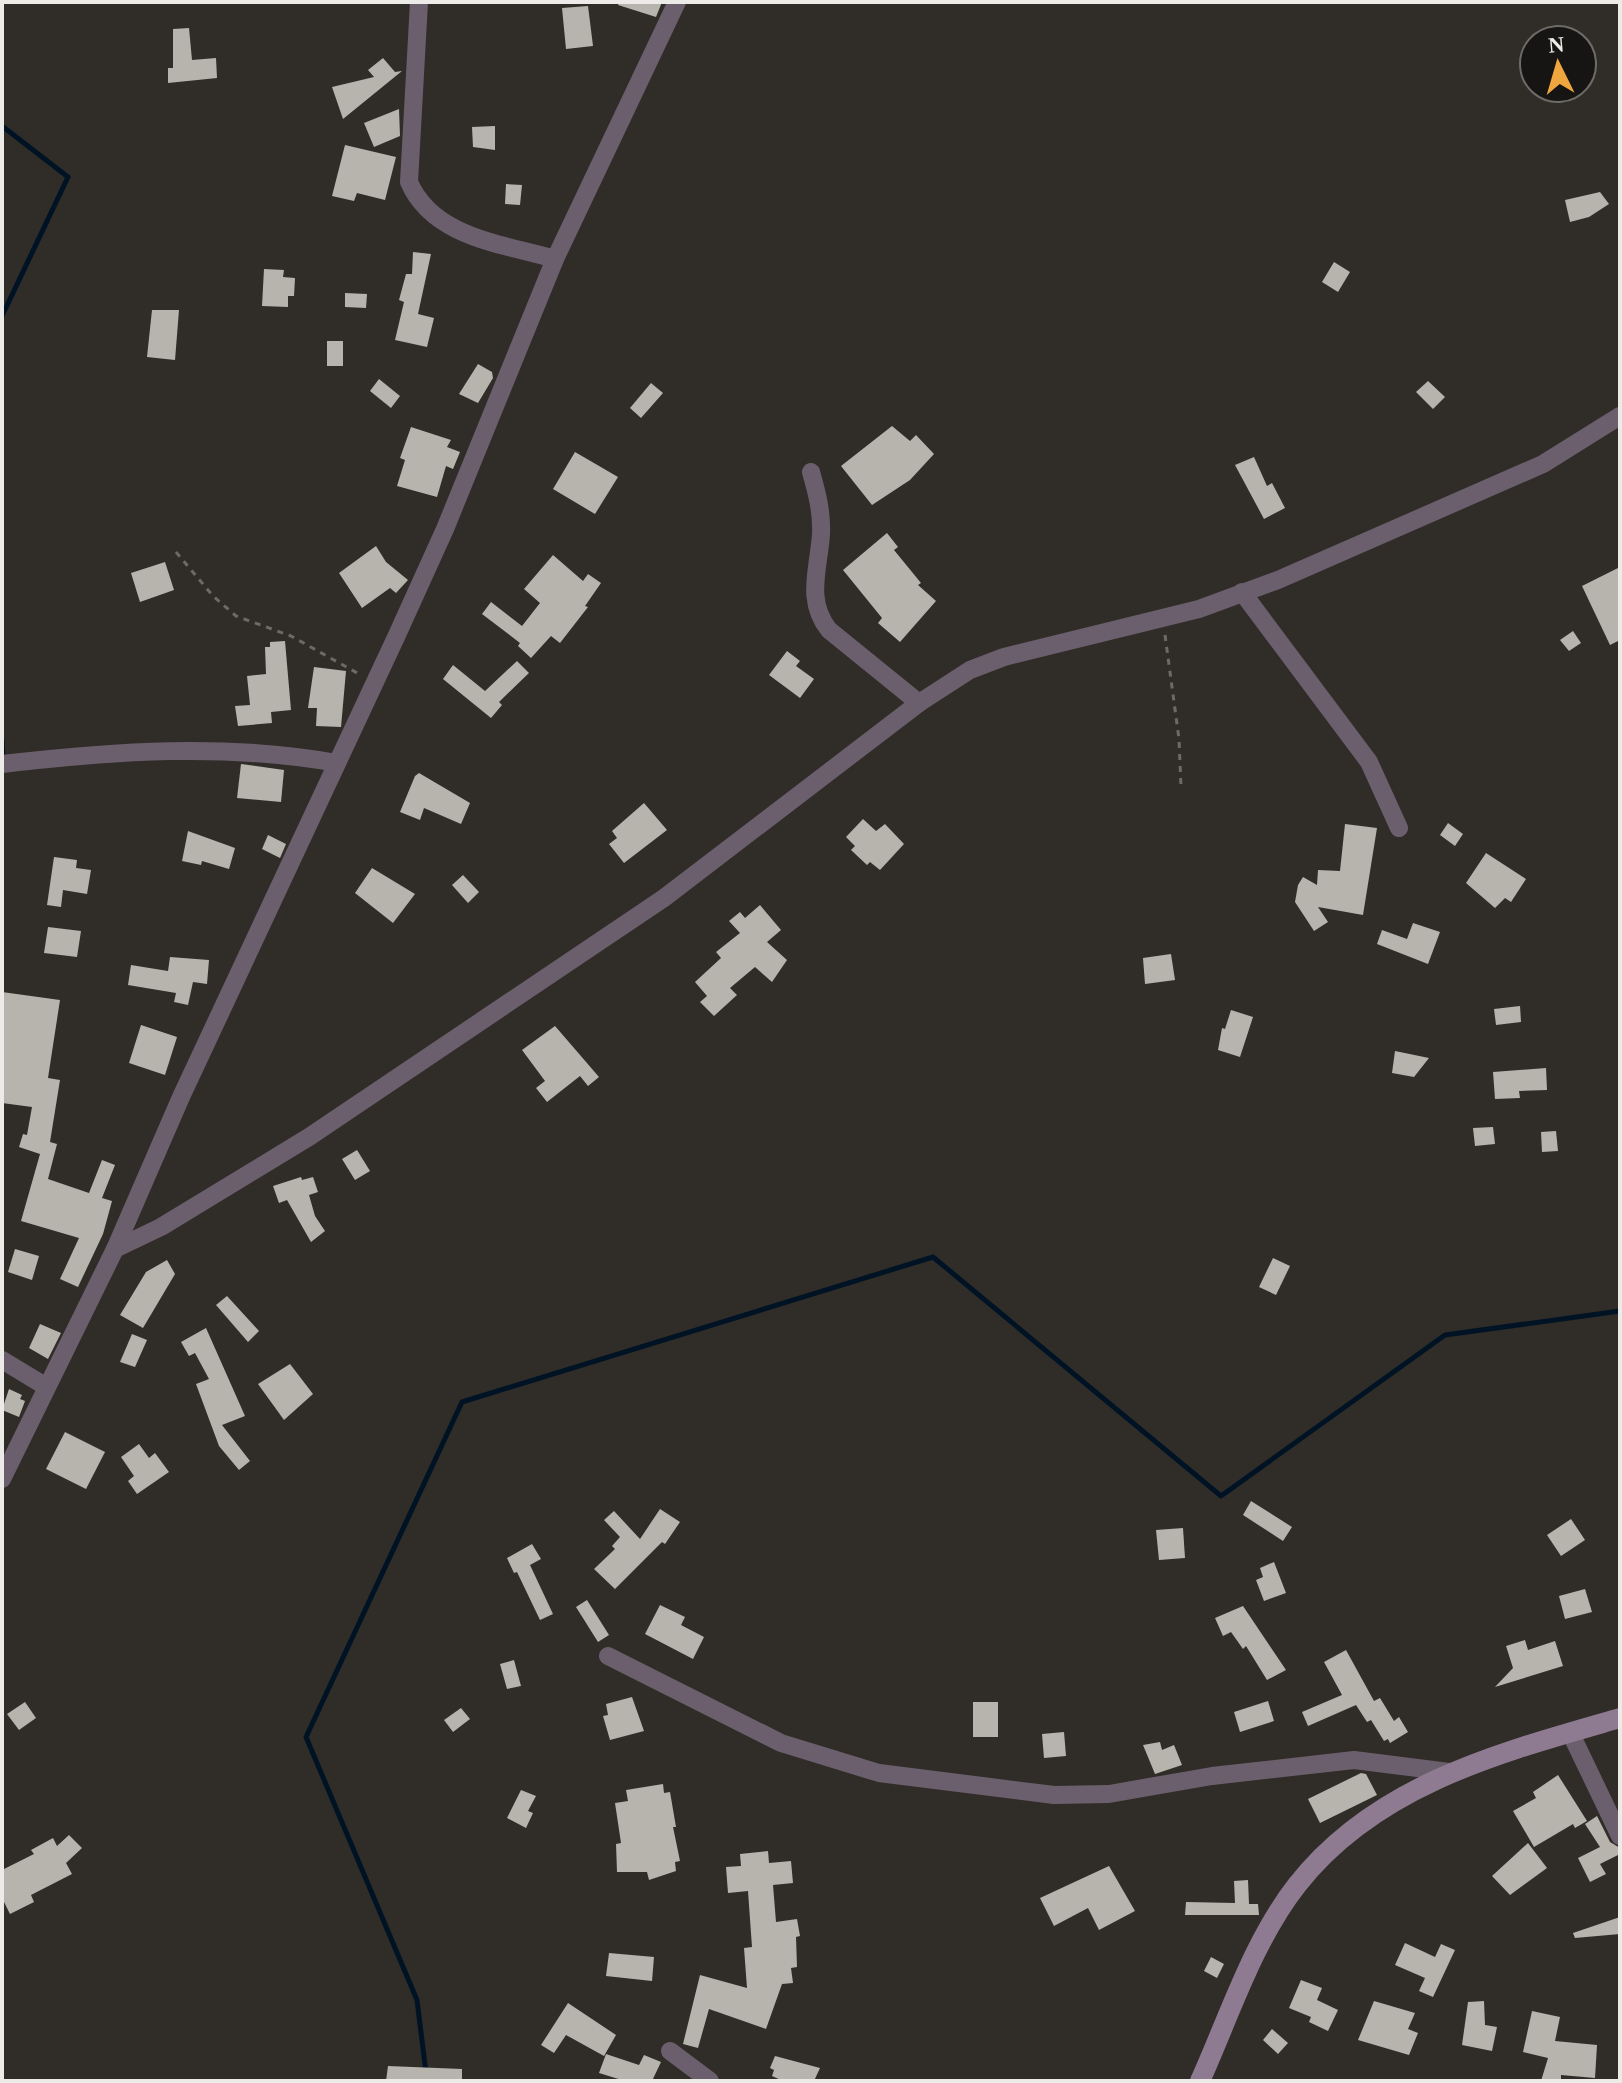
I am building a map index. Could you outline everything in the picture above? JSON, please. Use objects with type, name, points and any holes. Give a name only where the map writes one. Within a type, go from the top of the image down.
[{"type":"street","points":[[419,2],[409,182],[414,195],[441,221],[460,232],[555,259]]},
{"type":"street","points":[[2,1479],[45,1386],[115,1249],[445,529],[555,259],[677,2]]},
{"type":"street","points":[[115,1249],[161,1227],[309,1137],[664,898],[919,703],[970,670],[1004,657],[1163,619],[1242,592],[1469,499],[1543,464],[1620,416]]},
{"type":"street","points":[[811,472],[821,507],[814,589],[820,618],[829,630],[919,703]]},
{"type":"street","points":[[1242,592],[1369,762],[1399,828]]},
{"type":"street","points":[[2,764],[174,750],[232,750],[337,763]]},
{"type":"street","points":[[2,1360],[45,1386]]},
{"type":"street","points":[[608,1656],[781,1743],[879,1773],[1054,1795],[1109,1794],[1212,1776],[1354,1760],[1449,1772]]},
{"type":"street","points":[[1200,2081],[1256,1958],[1297,1885],[1338,1843],[1383,1808],[1449,1772],[1620,1718]]},
{"type":"street","points":[[1570,1732],[1620,1836]]},
{"type":"street","points":[[670,2051],[710,2081]]},
{"type":"path","points":[[176,552],[213,596],[236,616],[303,641],[373,682]]},
{"type":"path","points":[[1163,619],[1179,739],[1181,787]]},
{"type":"building","points":[[619,2],[662,2],[656,17],[618,5]]},
{"type":"building","points":[[588,6],[593,46],[566,49],[562,8]]},
{"type":"building","points":[[189,28],[192,60],[216,58],[217,78],[168,83],[168,68],[173,68],[173,29]]},
{"type":"building","points":[[383,58],[395,72],[402,71],[343,119],[332,87],[374,77],[368,70]]},
{"type":"building","points":[[399,109],[400,136],[374,147],[364,123]]},
{"type":"building","points":[[495,126],[495,150],[473,147],[472,127]]},
{"type":"building","points":[[345,145],[396,157],[385,200],[357,193],[354,201],[332,196]]},
{"type":"building","points":[[506,184],[522,185],[520,205],[505,204]]},
{"type":"building","points":[[1600,192],[1609,204],[1589,217],[1570,222],[1565,200]]},
{"type":"building","points":[[413,252],[431,254],[418,314],[434,318],[427,347],[395,340],[404,302],[399,300],[406,274],[412,274]]},
{"type":"building","points":[[1334,262],[1350,272],[1338,292],[1322,282]]},
{"type":"building","points":[[264,269],[284,270],[283,277],[295,278],[294,296],[288,296],[288,307],[262,306]]},
{"type":"building","points":[[345,293],[367,294],[366,308],[345,307]]},
{"type":"building","points":[[152,310],[179,310],[175,360],[147,357]]},
{"type":"building","points":[[327,341],[343,341],[343,366],[327,366]]},
{"type":"building","points":[[478,364],[492,372],[493,378],[478,403],[459,394]]},
{"type":"building","points":[[379,379],[400,396],[391,408],[370,391]]},
{"type":"building","points":[[1428,381],[1445,397],[1433,409],[1416,392]]},
{"type":"building","points":[[651,383],[663,393],[641,418],[630,408]]},
{"type":"building","points":[[892,426],[910,441],[916,435],[934,454],[910,480],[872,505],[841,466]]},
{"type":"building","points":[[411,427],[451,440],[447,447],[460,452],[453,469],[446,466],[437,497],[397,486],[405,460],[400,458]]},
{"type":"building","points":[[575,452],[618,477],[595,514],[553,489]]},
{"type":"building","points":[[1254,457],[1267,486],[1272,483],[1285,508],[1264,519],[1235,465]]},
{"type":"building","points":[[887,533],[898,547],[894,550],[921,583],[918,585],[936,601],[900,642],[878,623],[882,618],[843,570]]},
{"type":"building","points":[[376,546],[386,562],[408,580],[396,593],[390,588],[362,608],[339,573]]},
{"type":"building","points":[[553,555],[583,581],[588,574],[601,583],[585,606],[588,607],[560,643],[551,636],[531,658],[518,646],[520,643],[482,614],[491,602],[522,626],[540,603],[524,589]]},
{"type":"building","points":[[165,562],[174,590],[140,602],[131,573]]},
{"type":"building","points":[[1620,567],[1620,640],[1610,645],[1582,586]]},
{"type":"building","points":[[1573,631],[1581,643],[1569,651],[1560,640]]},
{"type":"building","points":[[285,641],[291,710],[271,712],[272,723],[238,726],[235,706],[250,705],[247,676],[266,674],[265,647],[270,647],[270,642]]},
{"type":"building","points":[[787,651],[800,661],[796,666],[814,679],[800,698],[769,675]]},
{"type":"building","points":[[517,661],[529,673],[499,702],[502,705],[491,718],[443,679],[453,665],[485,691]]},
{"type":"building","points":[[314,667],[346,671],[341,727],[316,726],[317,708],[308,708]]},
{"type":"building","points":[[241,764],[284,770],[281,802],[237,798]]},
{"type":"building","points":[[419,773],[470,803],[461,824],[424,808],[420,820],[400,812]]},
{"type":"building","points":[[644,803],[667,830],[624,863],[609,844],[617,838],[612,831]]},
{"type":"building","points":[[863,819],[876,831],[885,824],[904,844],[880,870],[870,862],[867,865],[851,850],[855,846],[846,837]]},
{"type":"building","points":[[1448,823],[1463,834],[1455,846],[1440,835]]},
{"type":"building","points":[[1345,824],[1377,828],[1363,915],[1318,907],[1328,922],[1314,931],[1295,902],[1298,885],[1303,877],[1317,885],[1318,870],[1340,871]]},
{"type":"building","points":[[188,831],[235,848],[229,869],[202,861],[201,865],[182,861]]},
{"type":"building","points":[[268,835],[286,844],[280,858],[262,849]]},
{"type":"building","points":[[1486,853],[1526,879],[1511,902],[1505,898],[1495,908],[1466,883]]},
{"type":"building","points":[[54,857],[77,860],[76,868],[91,870],[87,894],[63,890],[61,907],[47,905]]},
{"type":"building","points":[[372,868],[415,894],[393,923],[355,893]]},
{"type":"building","points":[[463,875],[479,892],[468,903],[452,885]]},
{"type":"building","points":[[760,905],[781,930],[767,942],[787,960],[772,982],[755,967],[730,988],[737,995],[714,1016],[700,1002],[707,996],[695,982],[721,958],[716,952],[740,933],[729,921],[740,912],[745,918]]},
{"type":"building","points":[[1413,923],[1440,932],[1428,964],[1377,944],[1382,930],[1407,939]]},
{"type":"building","points":[[48,927],[81,931],[77,957],[44,953]]},
{"type":"building","points":[[1171,954],[1175,980],[1145,984],[1143,958]]},
{"type":"building","points":[[170,957],[209,960],[207,984],[193,982],[188,1005],[174,1002],[176,993],[128,985],[131,965],[168,971]]},
{"type":"building","points":[[2,992],[60,1000],[48,1078],[60,1080],[50,1142],[57,1144],[48,1179],[89,1193],[102,1160],[115,1165],[102,1198],[112,1201],[103,1234],[78,1287],[60,1279],[79,1238],[21,1221],[40,1154],[19,1147],[23,1134],[27,1135],[32,1107],[2,1103]]},
{"type":"building","points":[[1520,1006],[1521,1022],[1496,1025],[1494,1009]]},
{"type":"building","points":[[1231,1010],[1253,1017],[1240,1057],[1218,1050],[1222,1028],[1225,1029]]},
{"type":"building","points":[[141,1025],[177,1037],[165,1075],[129,1063]]},
{"type":"building","points":[[555,1026],[599,1077],[588,1086],[580,1076],[547,1102],[536,1088],[545,1081],[522,1050]]},
{"type":"building","points":[[1395,1051],[1429,1058],[1414,1077],[1392,1073]]},
{"type":"building","points":[[1546,1068],[1547,1090],[1519,1091],[1520,1098],[1495,1099],[1493,1072]]},
{"type":"building","points":[[1493,1127],[1495,1144],[1475,1146],[1473,1128]]},
{"type":"building","points":[[1556,1131],[1558,1151],[1542,1152],[1541,1132]]},
{"type":"building","points":[[357,1150],[370,1171],[355,1180],[342,1159]]},
{"type":"building","points":[[301,1177],[302,1180],[313,1177],[318,1192],[309,1195],[315,1216],[325,1231],[311,1242],[287,1200],[279,1203],[273,1186]]},
{"type":"building","points":[[15,1249],[39,1256],[32,1280],[8,1272]]},
{"type":"building","points":[[1273,1258],[1290,1266],[1276,1295],[1259,1287]]},
{"type":"building","points":[[167,1260],[175,1274],[143,1328],[120,1315],[146,1272]]},
{"type":"building","points":[[227,1296],[259,1331],[248,1342],[216,1305]]},
{"type":"building","points":[[40,1324],[61,1333],[48,1359],[29,1348]]},
{"type":"building","points":[[206,1328],[245,1416],[222,1425],[250,1461],[239,1470],[219,1446],[196,1384],[209,1379],[195,1353],[189,1356],[181,1342]]},
{"type":"building","points":[[132,1334],[147,1340],[135,1367],[120,1362]]},
{"type":"building","points":[[290,1364],[313,1394],[284,1420],[258,1384]]},
{"type":"building","points":[[9,1389],[22,1395],[20,1399],[25,1401],[19,1417],[2,1410]]},
{"type":"building","points":[[65,1432],[105,1452],[86,1489],[46,1469]]},
{"type":"building","points":[[139,1444],[149,1458],[155,1453],[169,1472],[137,1494],[128,1481],[134,1476],[121,1457]]},
{"type":"building","points":[[1251,1501],[1292,1527],[1283,1541],[1243,1515]]},
{"type":"building","points":[[660,1509],[680,1522],[665,1544],[662,1542],[615,1589],[594,1569],[615,1549],[612,1546],[620,1537],[604,1520],[614,1511],[640,1539]]},
{"type":"building","points":[[1571,1519],[1585,1540],[1561,1556],[1547,1535]]},
{"type":"building","points":[[1183,1528],[1185,1558],[1159,1560],[1156,1530]]},
{"type":"building","points":[[532,1544],[541,1559],[530,1565],[553,1614],[540,1620],[507,1558]]},
{"type":"building","points":[[1274,1562],[1286,1593],[1264,1601],[1256,1580],[1263,1577],[1260,1568]]},
{"type":"building","points":[[1585,1589],[1592,1612],[1565,1619],[1559,1596]]},
{"type":"building","points":[[587,1600],[609,1635],[598,1642],[576,1607]]},
{"type":"building","points":[[660,1605],[685,1617],[681,1625],[704,1637],[693,1659],[645,1634]]},
{"type":"building","points":[[1243,1606],[1286,1670],[1267,1680],[1246,1646],[1243,1649],[1231,1632],[1223,1636],[1215,1618]]},
{"type":"building","points":[[1525,1640],[1528,1650],[1555,1641],[1563,1666],[1495,1687],[1513,1668],[1506,1646]]},
{"type":"building","points":[[1346,1650],[1374,1701],[1380,1698],[1394,1721],[1399,1717],[1408,1732],[1390,1743],[1388,1739],[1384,1741],[1371,1720],[1367,1722],[1356,1705],[1308,1726],[1302,1712],[1342,1695],[1324,1662]]},
{"type":"building","points":[[514,1660],[521,1686],[507,1689],[500,1664]]},
{"type":"building","points":[[632,1697],[644,1731],[610,1740],[603,1716],[608,1715],[606,1704]]},
{"type":"building","points":[[1268,1701],[1274,1721],[1240,1732],[1234,1712]]},
{"type":"building","points":[[25,1702],[36,1718],[19,1730],[7,1714]]},
{"type":"building","points":[[973,1702],[998,1702],[998,1737],[973,1737]]},
{"type":"building","points":[[461,1708],[470,1719],[453,1732],[444,1720]]},
{"type":"building","points":[[1064,1732],[1066,1756],[1044,1758],[1042,1734]]},
{"type":"building","points":[[1160,1742],[1162,1750],[1174,1745],[1182,1765],[1155,1774],[1143,1745]]},
{"type":"building","points":[[1361,1773],[1366,1774],[1377,1795],[1320,1823],[1308,1799]]},
{"type":"building","points":[[1558,1775],[1587,1821],[1575,1828],[1573,1824],[1534,1847],[1513,1811],[1536,1798],[1533,1792]]},
{"type":"building","points":[[663,1784],[664,1793],[670,1792],[676,1827],[673,1827],[680,1861],[675,1862],[676,1871],[649,1880],[647,1872],[617,1872],[616,1844],[621,1843],[615,1803],[628,1801],[626,1790]]},
{"type":"building","points":[[521,1790],[536,1796],[528,1811],[533,1813],[526,1828],[507,1818]]},
{"type":"building","points":[[1597,1816],[1610,1842],[1620,1848],[1620,1854],[1600,1864],[1606,1874],[1590,1882],[1578,1858],[1600,1847],[1585,1824]]},
{"type":"building","points":[[69,1835],[82,1848],[66,1863],[72,1874],[31,1895],[34,1902],[10,1914],[2,1898],[2,1870],[34,1854],[31,1850],[53,1838],[57,1846]]},
{"type":"building","points":[[1528,1843],[1547,1868],[1510,1895],[1492,1876]]},
{"type":"building","points":[[768,1851],[769,1863],[791,1861],[793,1883],[773,1885],[776,1922],[797,1919],[800,1936],[796,1937],[797,1967],[791,1968],[793,1983],[782,1984],[766,2029],[709,2009],[698,2048],[683,2044],[700,1975],[747,1988],[744,1948],[752,1947],[748,1891],[728,1893],[726,1867],[741,1866],[740,1854]]},
{"type":"building","points":[[1109,1866],[1135,1911],[1099,1930],[1088,1908],[1054,1926],[1040,1898]]},
{"type":"building","points":[[1248,1880],[1249,1904],[1258,1904],[1259,1915],[1185,1915],[1186,1902],[1235,1903],[1234,1881]]},
{"type":"building","points":[[1620,1917],[1620,1934],[1575,1938],[1573,1933]]},
{"type":"building","points":[[1405,1943],[1435,1957],[1441,1944],[1455,1950],[1433,1997],[1419,1991],[1425,1978],[1395,1965]]},
{"type":"building","points":[[609,1953],[654,1957],[652,1981],[606,1976]]},
{"type":"building","points":[[1211,1957],[1224,1964],[1217,1978],[1204,1971]]},
{"type":"building","points":[[1301,1980],[1322,1988],[1317,2000],[1338,2010],[1328,2031],[1309,2022],[1311,2017],[1289,2008]]},
{"type":"building","points":[[1374,2001],[1415,2013],[1408,2029],[1418,2033],[1409,2055],[1358,2040]]},
{"type":"building","points":[[1484,2001],[1485,2025],[1497,2027],[1492,2051],[1462,2045],[1468,2002]]},
{"type":"building","points":[[568,2003],[616,2035],[604,2056],[566,2035],[554,2053],[541,2045]]},
{"type":"building","points":[[1532,2011],[1560,2017],[1555,2041],[1597,2045],[1595,2078],[1561,2075],[1561,2081],[1541,2081],[1548,2058],[1523,2052]]},
{"type":"building","points":[[1272,2029],[1288,2043],[1278,2054],[1263,2040]]},
{"type":"building","points":[[606,2054],[639,2065],[644,2055],[661,2062],[652,2081],[625,2081],[599,2073]]},
{"type":"building","points":[[775,2056],[820,2068],[814,2081],[783,2081],[772,2076],[774,2070],[770,2068]]},
{"type":"building","points":[[388,2066],[462,2069],[462,2081],[386,2081]]},
{"type":"waterway","points":[[2,126],[68,177],[2,316]]},
{"type":"waterway","points":[[2,740],[3,758]]},
{"type":"waterway","points":[[427,2081],[417,2000],[306,1737],[462,1402],[933,1257],[1221,1496],[1445,1335],[1620,1311]]}]
